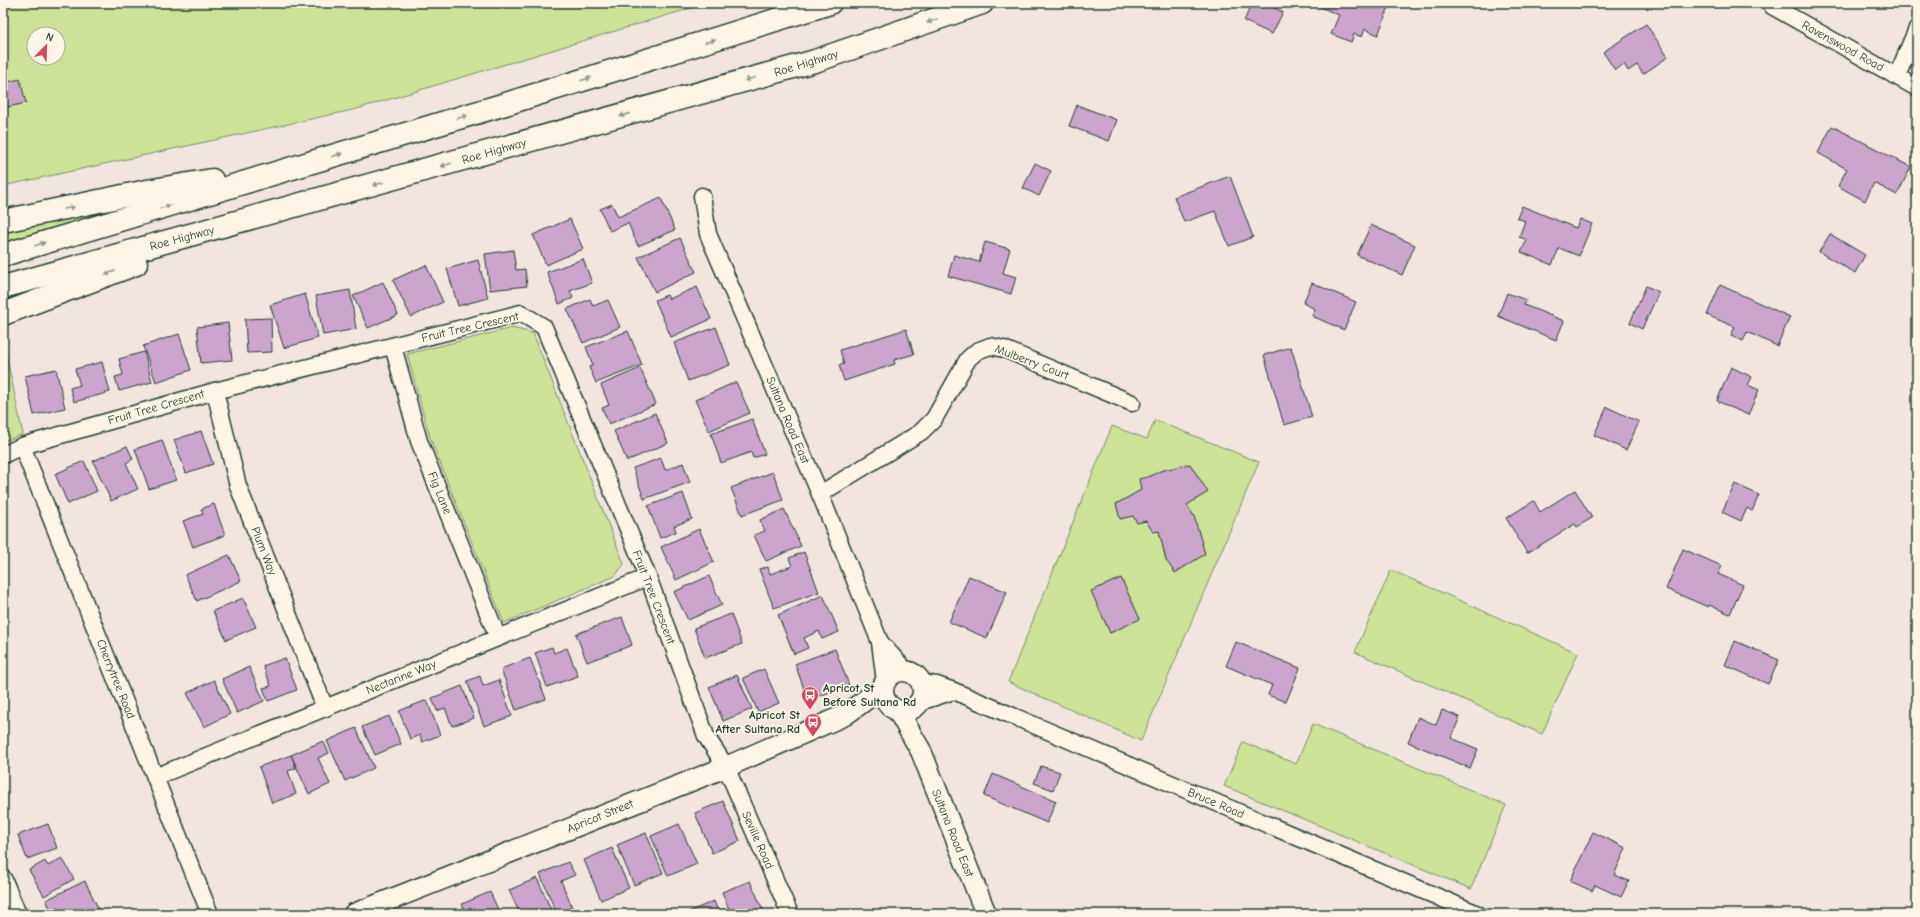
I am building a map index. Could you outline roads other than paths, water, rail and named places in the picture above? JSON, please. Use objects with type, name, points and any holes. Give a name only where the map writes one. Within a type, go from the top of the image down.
[{"type":"highway","points":[[3,255],[682,50],[830,3]]},
{"type":"highway","name":"Roe Highway","points":[[3,287],[264,216],[815,61],[982,3]]},
{"type":"highway","points":[[3,222],[147,191],[300,166]]},
{"type":"highway","points":[[3,314],[264,216]]},
{"type":"street","name":"Ravenswood Road","points":[[1771,3],[1772,6],[1917,88]]},
{"type":"street","points":[[1897,76],[1917,29]]},
{"type":"street","name":"Sultana Road East","points":[[702,196],[708,234],[820,494],[880,642],[909,697],[921,751],[986,914]]},
{"type":"street","name":"Fruit Tree Crescent","points":[[3,455],[22,446],[215,391],[521,313],[544,327],[648,577],[706,736],[726,767]]},
{"type":"street","name":"Fig Lane","points":[[393,346],[419,441],[498,638]]},
{"type":"street","name":"Mulberry Court","points":[[820,494],[921,432],[934,419],[968,359],[977,351],[990,346],[1004,349],[1132,403]]},
{"type":"street","name":"Plum Way","points":[[215,391],[238,486],[325,708]]},
{"type":"street","name":"Cherrytree Road","points":[[22,446],[211,913]]},
{"type":"street","name":"Nectarine Way","points":[[155,777],[648,577]]},
{"type":"street","name":"Sultana Road East","points":[[880,642],[884,684]]},
{"type":"street","name":"Apricot Street","points":[[354,914],[726,767],[845,715],[909,697],[896,672],[884,684],[845,715]]},
{"type":"street","points":[[884,684],[882,693],[886,701],[909,697]]},
{"type":"street","name":"Bruce Road","points":[[909,697],[937,686],[954,692],[1478,914]]},
{"type":"street","name":"Seville Road","points":[[726,767],[790,914]]},
{"type":"street","points":[[3,878],[18,914]]},
{"type":"place","name":"Apricot St Before Sultana Rd","points":[[810,710]]},
{"type":"place","name":"Apricot St After Sultana Rd","points":[[813,737]]}]
